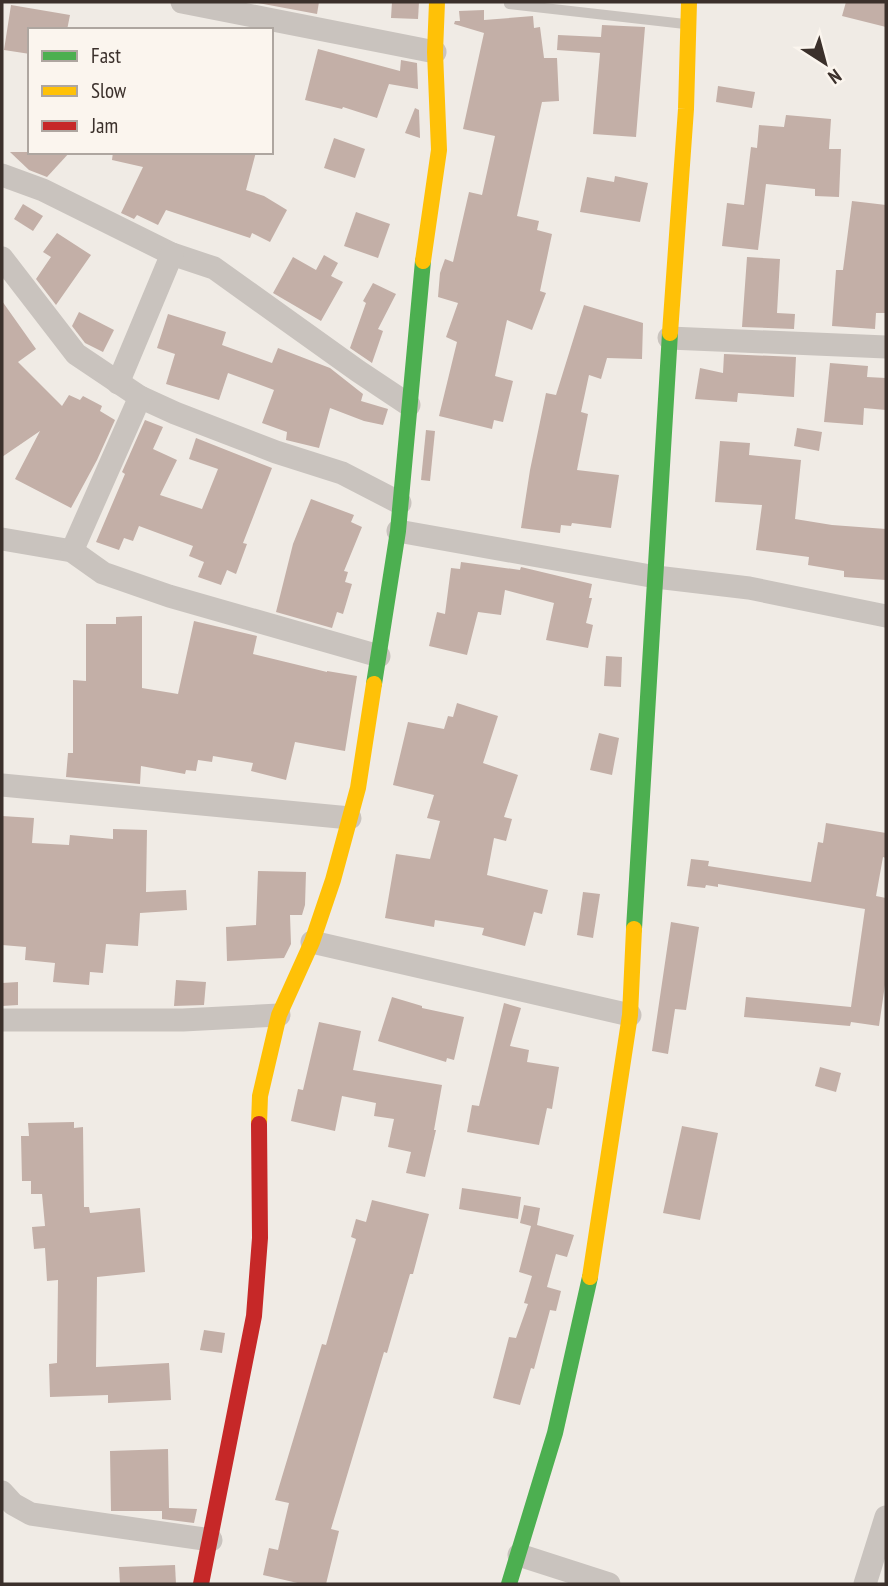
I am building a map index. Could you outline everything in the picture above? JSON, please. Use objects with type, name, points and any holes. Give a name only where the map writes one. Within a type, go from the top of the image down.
[{"type":"street","points":[[182,2],[435,52]]},
{"type":"street","points":[[201,1584],[254,1316],[260,1238],[260,1096],[279,1015],[312,942],[333,880],[358,788],[398,531],[423,260],[439,150],[435,52],[437,2]]},
{"type":"street","points":[[509,1584],[555,1433],[594,1261],[630,1016],[643,755],[686,108],[689,2]]},
{"type":"street","points":[[2,175],[43,190],[172,254],[214,268],[409,405]]},
{"type":"street","points":[[118,383],[172,254]]},
{"type":"street","points":[[2,258],[76,354],[140,397],[264,447],[342,473],[400,503]]},
{"type":"street","points":[[669,338],[886,347]]},
{"type":"street","points":[[72,551],[140,397]]},
{"type":"street","points":[[398,531],[656,577],[749,588],[886,616]]},
{"type":"street","points":[[2,539],[72,551],[103,573],[169,596],[379,656]]},
{"type":"street","points":[[2,785],[350,818]]},
{"type":"street","points":[[312,942],[630,1016]]},
{"type":"street","points":[[2,1020],[183,1020],[279,1015]]},
{"type":"street","points":[[2,1492],[13,1504],[31,1514],[211,1540]]},
{"type":"street","points":[[865,1584],[886,1517]]},
{"type":"street","points":[[519,1555],[609,1584]]},
{"type":"lane","points":[[509,4],[687,24]]},
{"type":"building","points":[[253,2],[319,2],[317,14]]},
{"type":"building","points":[[392,2],[419,2],[418,19],[391,18]]},
{"type":"building","points":[[846,2],[886,2],[886,27],[842,16]]},
{"type":"building","points":[[11,5],[70,15],[67,28],[28,28],[28,54],[4,50]]},
{"type":"building","points":[[484,10],[484,20],[533,16],[534,28],[540,27],[544,58],[557,58],[559,101],[542,102],[517,216],[539,221],[537,230],[552,234],[540,291],[546,293],[532,330],[507,320],[495,376],[513,381],[503,422],[494,420],[492,429],[439,416],[457,342],[446,337],[458,303],[438,297],[440,273],[445,259],[453,262],[469,192],[482,195],[495,136],[463,129],[484,33],[454,24],[455,21],[460,21],[459,11]]},
{"type":"building","points":[[602,25],[645,27],[636,137],[593,134],[600,53],[557,50],[558,35],[601,37]]},
{"type":"building","points":[[318,49],[400,71],[401,60],[417,63],[418,89],[389,84],[377,118],[343,107],[342,109],[305,100]]},
{"type":"building","points":[[718,86],[755,92],[752,108],[716,102]]},
{"type":"building","points":[[415,108],[419,110],[420,138],[405,133]]},
{"type":"building","points":[[786,115],[831,119],[829,149],[841,149],[839,197],[815,196],[815,189],[766,184],[758,250],[722,246],[727,203],[744,205],[751,147],[757,148],[759,125],[784,127]]},
{"type":"building","points":[[334,138],[365,149],[355,178],[324,168]]},
{"type":"building","points":[[10,152],[68,154],[47,177],[29,170]]},
{"type":"building","points":[[113,154],[255,154],[246,190],[264,196],[287,210],[270,242],[252,233],[250,238],[166,210],[158,225],[137,215],[134,219],[121,213],[143,167],[112,160]]},
{"type":"building","points":[[615,176],[648,183],[640,222],[580,212],[587,177],[614,182]]},
{"type":"building","points":[[852,201],[886,205],[886,313],[876,313],[875,329],[832,326],[836,270],[843,270]]},
{"type":"building","points":[[23,204],[43,216],[33,231],[14,219]]},
{"type":"building","points":[[356,212],[390,224],[378,258],[344,246]]},
{"type":"building","points":[[57,233],[91,255],[56,305],[36,279],[51,257],[43,252]]},
{"type":"building","points":[[324,255],[338,263],[331,276],[343,282],[321,321],[273,293],[293,257],[316,270]]},
{"type":"building","points":[[747,257],[780,259],[777,313],[795,314],[794,329],[742,327]]},
{"type":"building","points":[[373,283],[396,294],[378,329],[383,331],[372,363],[350,348],[366,303],[363,301]]},
{"type":"building","points":[[2,301],[36,349],[18,362],[62,406],[69,395],[80,400],[83,396],[102,406],[100,411],[115,420],[71,508],[15,479],[40,431],[2,457]]},
{"type":"building","points":[[584,305],[643,323],[642,359],[607,358],[601,379],[589,375],[581,412],[588,414],[577,470],[619,475],[611,528],[572,523],[571,526],[561,525],[560,533],[521,528],[546,393],[556,395]]},
{"type":"building","points":[[79,312],[114,330],[103,352],[85,343],[72,326]]},
{"type":"building","points":[[168,314],[226,332],[222,345],[272,363],[278,348],[330,368],[363,394],[361,401],[388,409],[383,425],[330,408],[319,448],[286,440],[287,432],[262,423],[274,390],[228,373],[219,400],[166,384],[175,354],[157,348]]},
{"type":"building","points":[[724,354],[796,357],[794,397],[738,393],[737,402],[695,399],[700,368],[723,373]]},
{"type":"building","points":[[830,363],[868,366],[867,377],[886,378],[886,410],[864,408],[863,425],[824,422]]},
{"type":"building","points":[[145,420],[163,427],[153,449],[177,460],[160,495],[202,509],[218,469],[189,459],[196,438],[272,468],[243,543],[247,544],[236,574],[227,570],[221,585],[198,577],[204,562],[189,556],[193,546],[139,526],[133,541],[124,538],[119,550],[96,542]]},
{"type":"building","points":[[797,428],[822,432],[819,451],[794,446]]},
{"type":"building","points":[[426,430],[435,431],[430,481],[421,480]]},
{"type":"building","points":[[720,441],[750,443],[749,455],[801,460],[795,519],[886,529],[886,580],[844,577],[844,571],[808,565],[809,557],[756,550],[762,505],[715,502]]},
{"type":"building","points":[[311,499],[354,515],[351,522],[362,527],[344,571],[348,572],[345,582],[352,584],[343,614],[337,612],[332,628],[276,612],[293,544]]},
{"type":"building","points":[[461,562],[520,570],[521,567],[592,584],[589,598],[592,598],[586,623],[593,625],[588,648],[546,640],[554,603],[505,590],[501,615],[478,612],[467,655],[429,646],[437,612],[445,614],[451,568],[460,569]]},
{"type":"building","points":[[142,616],[142,688],[178,694],[194,621],[257,636],[253,654],[327,672],[357,676],[345,751],[295,742],[286,780],[251,771],[253,763],[213,756],[212,762],[198,760],[196,771],[186,770],[185,774],[141,766],[140,784],[66,777],[68,753],[73,753],[73,680],[86,681],[86,624],[116,624],[116,617]]},
{"type":"building","points":[[606,656],[622,657],[621,687],[604,686]]},
{"type":"building","points":[[457,703],[498,716],[483,763],[518,775],[504,817],[512,819],[506,841],[494,838],[487,875],[548,890],[542,914],[534,912],[525,946],[482,935],[484,928],[435,920],[434,927],[385,918],[396,854],[430,859],[440,821],[427,818],[434,795],[393,785],[408,722],[444,729],[448,716],[453,717]]},
{"type":"building","points":[[599,733],[619,738],[612,775],[590,770]]},
{"type":"building","points":[[2,816],[34,818],[32,843],[69,845],[70,835],[113,839],[113,829],[147,830],[146,892],[186,890],[187,910],[140,913],[138,946],[106,944],[103,973],[90,972],[89,985],[53,982],[55,963],[25,960],[26,947],[2,945]]},
{"type":"building","points":[[826,823],[886,833],[886,858],[883,857],[876,896],[886,898],[886,978],[879,1026],[851,1022],[850,1026],[744,1017],[746,997],[851,1007],[865,909],[718,884],[718,887],[706,885],[705,888],[687,886],[691,859],[709,861],[708,866],[811,882],[818,842],[823,843]]},
{"type":"building","points":[[258,871],[306,872],[302,915],[290,915],[291,944],[284,958],[227,961],[226,927],[256,925]]},
{"type":"building","points":[[583,892],[600,894],[593,938],[577,935]]},
{"type":"building","points":[[671,922],[699,927],[686,1010],[675,1009],[668,1054],[652,1051]]},
{"type":"building","points":[[176,980],[206,982],[204,1005],[174,1006]]},
{"type":"building","points":[[18,982],[18,1005],[2,1006],[2,983]]},
{"type":"building","points":[[392,997],[422,1008],[464,1017],[454,1060],[447,1058],[446,1062],[378,1041]]},
{"type":"building","points":[[504,1003],[521,1008],[510,1046],[529,1050],[527,1062],[559,1067],[552,1109],[547,1108],[539,1145],[467,1132],[472,1105],[479,1106]]},
{"type":"building","points":[[319,1022],[361,1031],[353,1070],[442,1085],[436,1130],[425,1177],[406,1173],[411,1152],[388,1147],[394,1119],[374,1116],[376,1103],[342,1096],[335,1131],[291,1121],[298,1089],[303,1090]]},
{"type":"building","points":[[820,1067],[841,1073],[836,1092],[815,1086]]},
{"type":"building","points":[[74,1122],[74,1128],[83,1127],[84,1207],[89,1207],[90,1213],[140,1208],[145,1272],[97,1277],[96,1367],[169,1363],[171,1400],[108,1403],[108,1395],[50,1397],[49,1364],[57,1363],[58,1280],[47,1281],[45,1248],[34,1249],[32,1227],[45,1226],[42,1194],[31,1194],[31,1181],[22,1181],[21,1136],[29,1136],[28,1123]]},
{"type":"building","points":[[682,1126],[718,1133],[700,1220],[663,1213]]},
{"type":"building","points":[[462,1188],[521,1197],[518,1219],[459,1209]]},
{"type":"building","points":[[372,1200],[429,1214],[413,1274],[410,1274],[387,1353],[384,1352],[331,1529],[339,1531],[326,1584],[302,1584],[263,1575],[269,1548],[278,1550],[289,1503],[275,1500],[322,1344],[326,1345],[356,1239],[351,1237],[356,1219],[366,1222]]},
{"type":"building","points":[[524,1205],[540,1208],[537,1225],[574,1235],[567,1257],[556,1254],[547,1287],[561,1291],[556,1311],[550,1310],[534,1369],[531,1368],[520,1405],[493,1398],[509,1337],[516,1338],[528,1304],[524,1303],[532,1276],[519,1272],[531,1226],[520,1223]]},
{"type":"building","points":[[204,1330],[225,1333],[222,1353],[200,1350]]},
{"type":"building","points":[[168,1449],[169,1508],[197,1509],[194,1523],[162,1519],[162,1511],[111,1511],[110,1451]]},
{"type":"building","points":[[175,1565],[176,1584],[120,1584],[119,1567]]},
{"type":"traffic: fast","points":[[374,684],[398,531],[423,261]]},
{"type":"traffic: fast","points":[[634,929],[670,333]]},
{"type":"traffic: fast","points":[[509,1584],[555,1433],[590,1277]]},
{"type":"traffic: slow","points":[[423,261],[439,150],[435,52],[437,2]]},
{"type":"traffic: slow","points":[[670,333],[686,109],[689,2]]},
{"type":"traffic: slow","points":[[259,1124],[260,1096],[279,1015],[312,942],[333,880],[358,788],[374,684]]},
{"type":"traffic: slow","points":[[590,1277],[630,1015],[634,929]]},
{"type":"traffic: jam","points":[[201,1584],[254,1316],[260,1238],[259,1124]]}]
